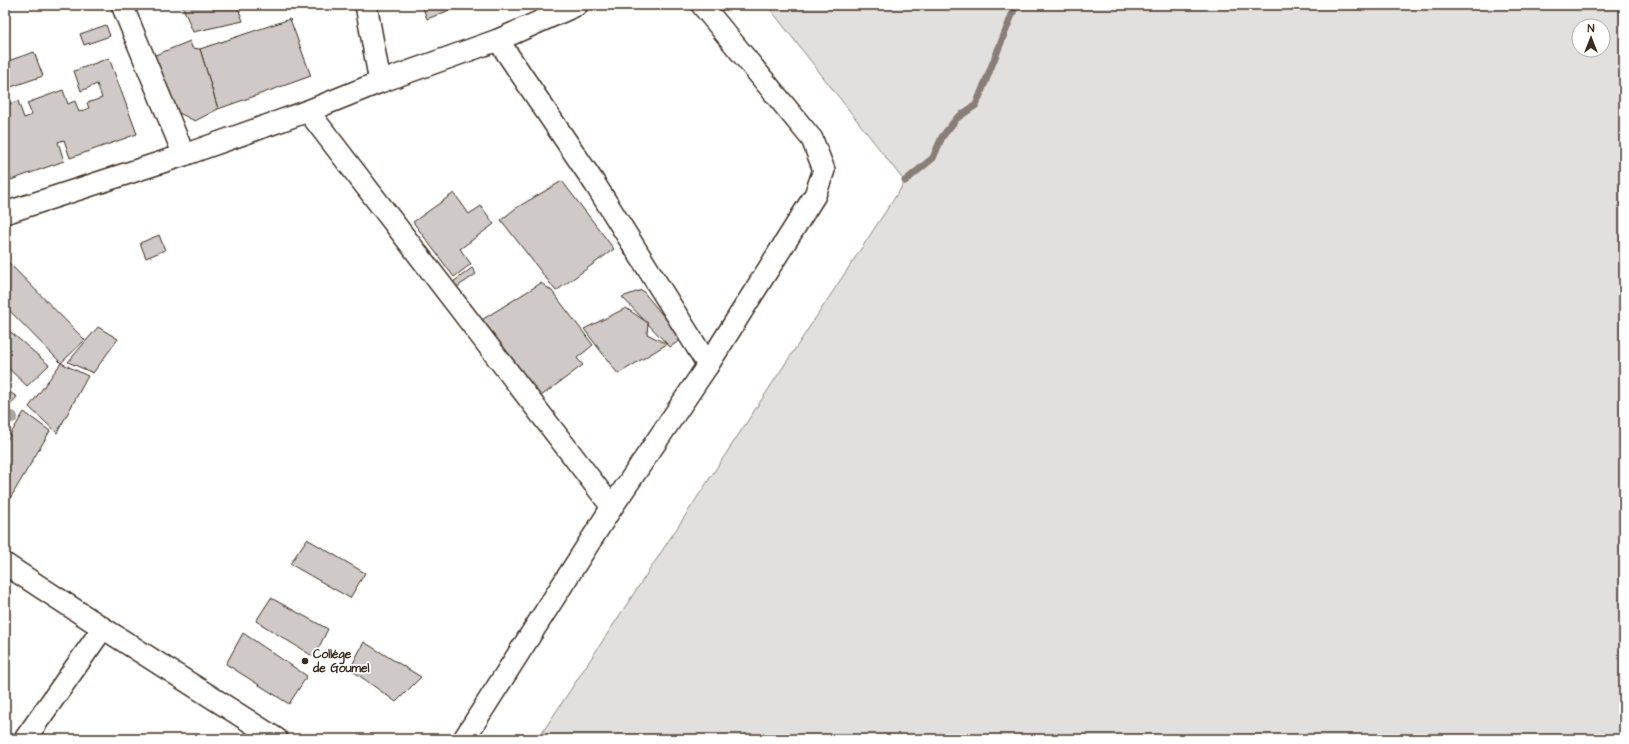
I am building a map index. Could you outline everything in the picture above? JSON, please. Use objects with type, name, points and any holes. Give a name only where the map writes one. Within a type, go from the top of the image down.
[{"type":"street","points":[[122,5],[184,155]]},
{"type":"street","points":[[366,5],[380,82]]},
{"type":"street","points":[[5,212],[184,155],[308,111],[380,82],[498,40],[576,5]]},
{"type":"street","points":[[464,739],[612,507],[708,365],[815,195],[824,170],[812,139],[702,5]]},
{"type":"street","points":[[498,40],[595,184],[708,365]]},
{"type":"street","points":[[308,111],[612,507]]},
{"type":"street","points":[[5,564],[277,739]]},
{"type":"street","points":[[25,739],[103,628]]},
{"type":"shaded area","points":[[767,5],[1624,5],[1624,739],[538,739],[905,182]]},
{"type":"building","points":[[182,5],[237,5],[243,21],[193,32]]},
{"type":"building","points":[[265,5],[287,5],[274,8]]},
{"type":"building","points":[[422,5],[463,5],[427,19]]},
{"type":"building","points":[[290,19],[311,76],[218,109],[200,49]]},
{"type":"building","points":[[106,25],[110,36],[84,45],[80,34]]},
{"type":"building","points":[[190,41],[192,48],[200,49],[218,109],[195,121],[173,110],[153,56]]},
{"type":"building","points":[[34,52],[43,76],[5,89],[5,62]]},
{"type":"building","points":[[109,58],[137,134],[70,158],[64,140],[58,142],[64,161],[11,180],[5,163],[5,97],[8,104],[18,101],[24,118],[32,115],[27,103],[63,90],[68,104],[75,101],[79,112],[89,108],[87,103],[102,98],[97,84],[81,91],[74,71]]},
{"type":"building","points":[[562,181],[614,249],[556,291],[501,220],[516,208]]},
{"type":"building","points":[[454,193],[469,214],[481,206],[494,224],[460,249],[471,264],[454,277],[413,222]]},
{"type":"building","points":[[159,235],[165,250],[146,258],[140,243]]},
{"type":"building","points":[[8,262],[85,340],[61,363],[5,306],[5,265]]},
{"type":"building","points":[[472,268],[476,274],[457,287],[453,282]]},
{"type":"building","points":[[541,283],[552,291],[593,345],[577,358],[583,365],[537,399],[480,321]]},
{"type":"building","points":[[642,290],[682,339],[670,347],[622,297]]},
{"type":"building","points":[[626,308],[648,323],[647,334],[667,344],[618,374],[584,329]]},
{"type":"building","points":[[5,327],[49,365],[27,386],[5,365]]},
{"type":"building","points":[[98,327],[118,339],[93,373],[68,362]]},
{"type":"building","points":[[61,363],[88,376],[57,433],[29,407]]},
{"type":"building","points":[[5,389],[17,397],[5,410]]},
{"type":"building","points":[[24,412],[50,431],[8,502],[5,500],[5,443]]},
{"type":"building","points":[[307,539],[365,573],[350,598],[290,564]]},
{"type":"building","points":[[271,598],[328,629],[314,657],[256,621]]},
{"type":"building","points":[[243,633],[307,676],[289,704],[226,664]]},
{"type":"building","points":[[364,642],[421,677],[396,702],[350,669]]},
{"type":"waterway","points":[[905,181],[933,158],[942,137],[957,118],[976,105],[1016,5]]},
{"type":"place","name":"Collége de Goumel","points":[[305,661]]}]
